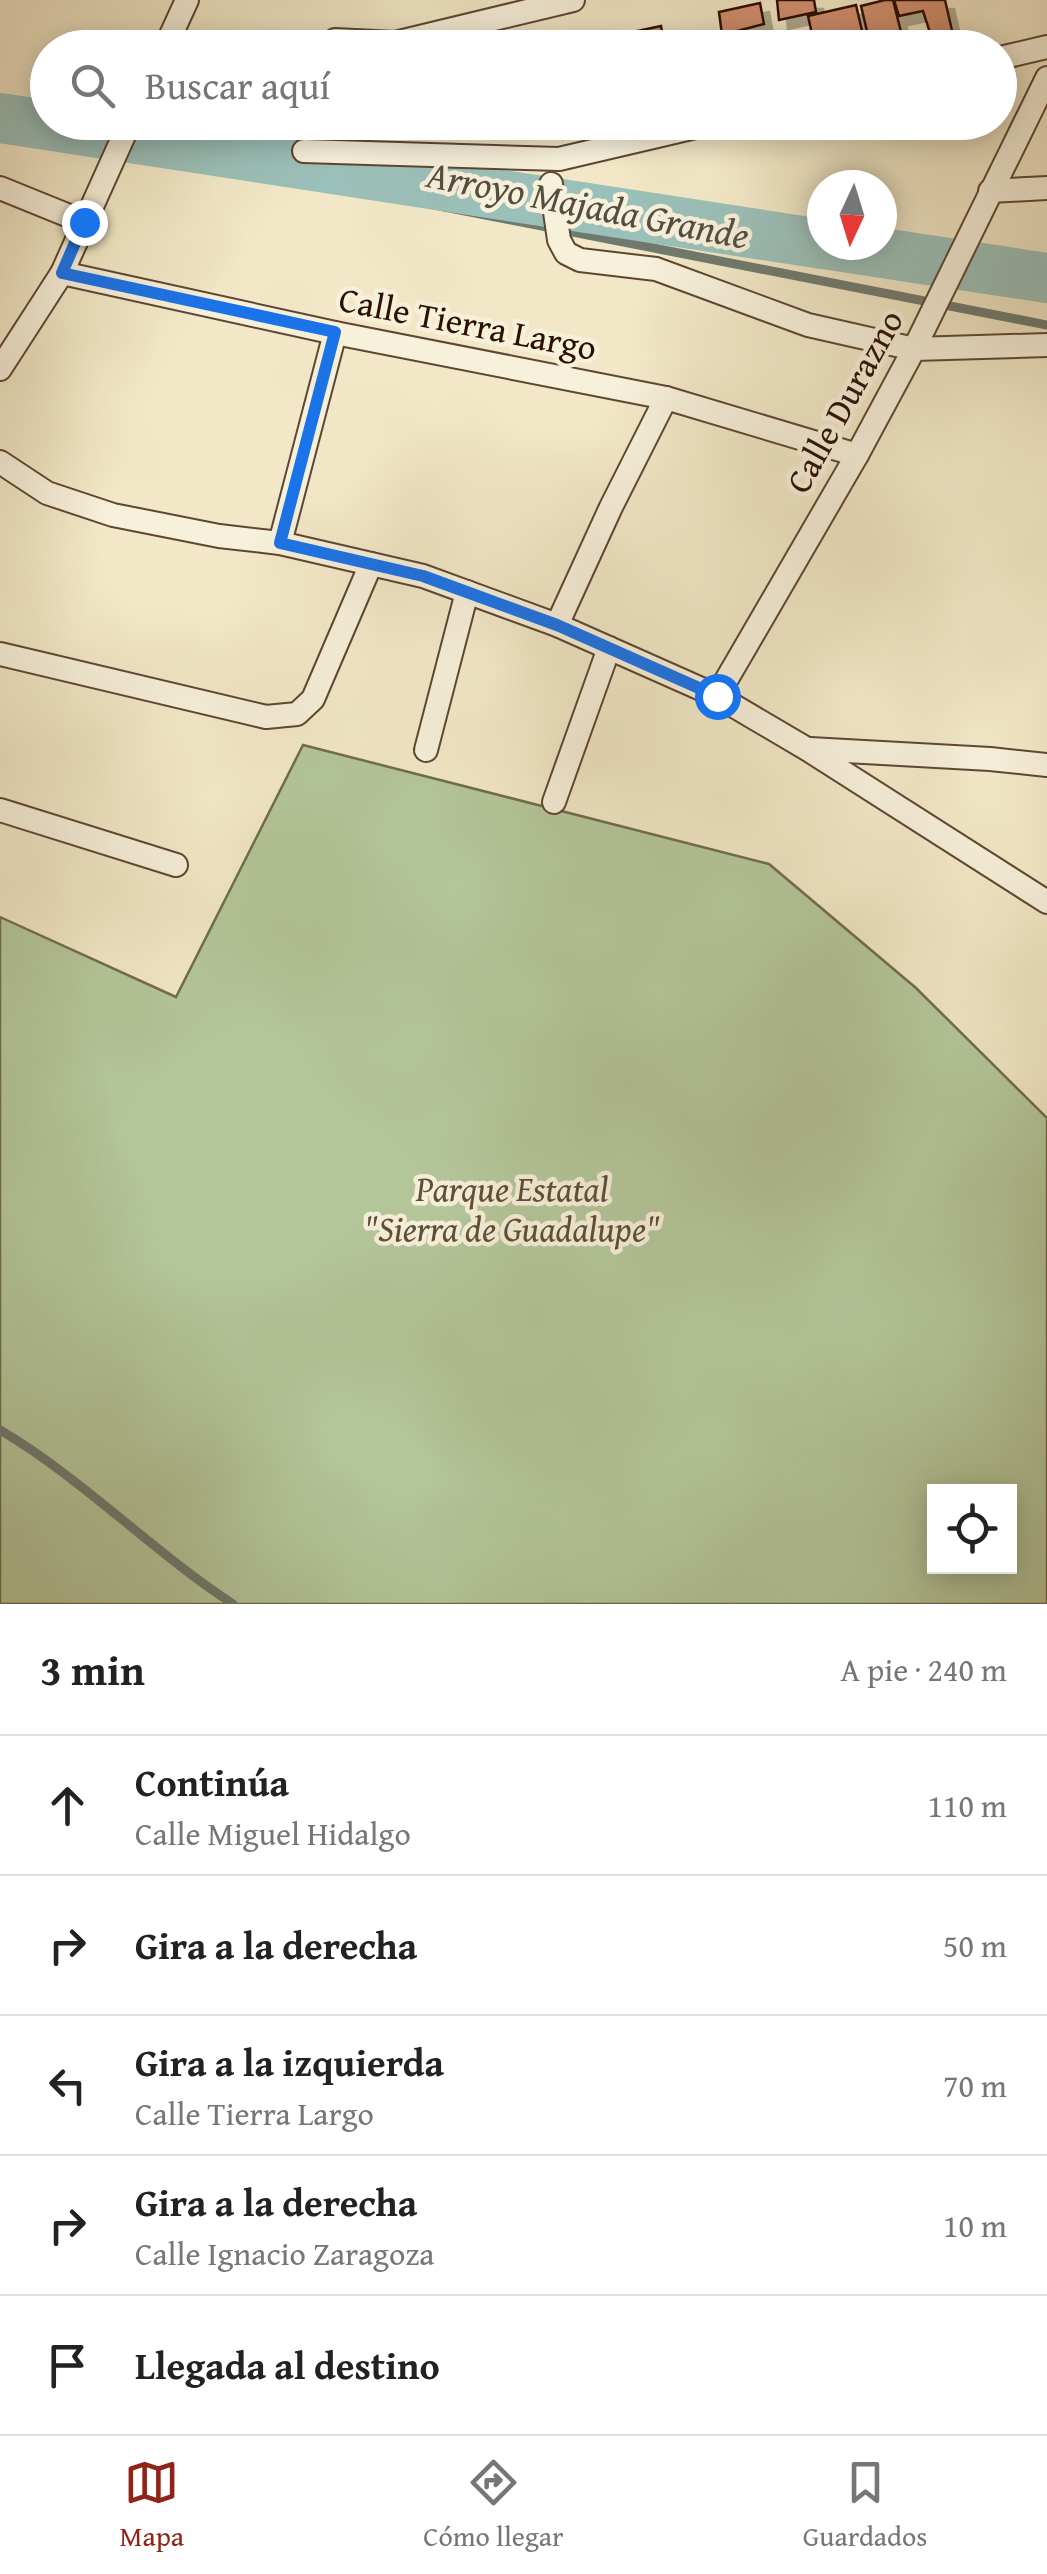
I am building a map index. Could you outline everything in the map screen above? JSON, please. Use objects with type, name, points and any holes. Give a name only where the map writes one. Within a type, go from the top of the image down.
[{"type":"street","points":[[172,30],[186,0]]},
{"type":"street","points":[[446,30],[573,0]]},
{"type":"street","points":[[1017,54],[1047,47]]},
{"type":"street","name":"Calle Durazno","points":[[1017,138],[1047,78]]},
{"type":"street","points":[[0,368],[62,273],[122,140]]},
{"type":"street","points":[[304,151],[558,158],[638,140]]},
{"type":"street","name":"Calle Durazno","points":[[717,696],[857,455],[914,349],[1016,140]]},
{"type":"street","points":[[551,184],[558,240],[566,254],[580,260],[656,269],[808,325],[914,349],[1047,345]]},
{"type":"street","points":[[0,188],[84,222]]},
{"type":"street","points":[[990,192],[1047,188]]},
{"type":"street","name":"Calle Tierra Largo","points":[[62,273],[666,398],[857,455]]},
{"type":"street","points":[[280,543],[335,332]]},
{"type":"street","points":[[557,625],[666,398]]},
{"type":"street","points":[[0,462],[48,493],[113,515],[219,536],[280,543],[423,576],[557,625],[717,696],[1047,902]]},
{"type":"street","points":[[0,654],[235,711],[266,717],[298,714],[313,699],[371,564]]},
{"type":"street","points":[[426,750],[468,592]]},
{"type":"street","points":[[554,802],[610,648]]},
{"type":"street","points":[[807,749],[1047,766]]},
{"type":"street","points":[[0,810],[176,865]]},
{"type":"green space","name":"Parque Estatal \"Sierra de Guadalupe\"","points":[[303,745],[769,864],[916,988],[1047,1118],[1047,1604],[0,1604],[0,917],[176,997]]},
{"type":"building","points":[[777,0],[814,0],[816,12],[779,20]]},
{"type":"building","points":[[893,0],[900,30],[867,30],[861,6]]},
{"type":"building","points":[[894,0],[945,0],[952,30],[929,30],[923,11],[899,16]]},
{"type":"building","points":[[760,3],[764,24],[721,30],[719,12]]},
{"type":"building","points":[[856,5],[862,30],[811,30],[808,16]]},
{"type":"waterway","points":[[0,118],[30,123]]},
{"type":"waterway","name":"Arroyo Majada Grande","points":[[0,120],[30,126]]},
{"type":"waterway","name":"Arroyo Majada Grande","points":[[102,140],[1047,325]]},
{"type":"waterway","points":[[144,140],[807,242]]},
{"type":"waterway","points":[[897,255],[1047,278]]},
{"type":"waterway","points":[[0,1430],[60,1470],[233,1604]]},
{"type":"route","points":[[84,222],[62,273],[335,332],[280,543],[423,576],[557,625],[717,696]]}]
